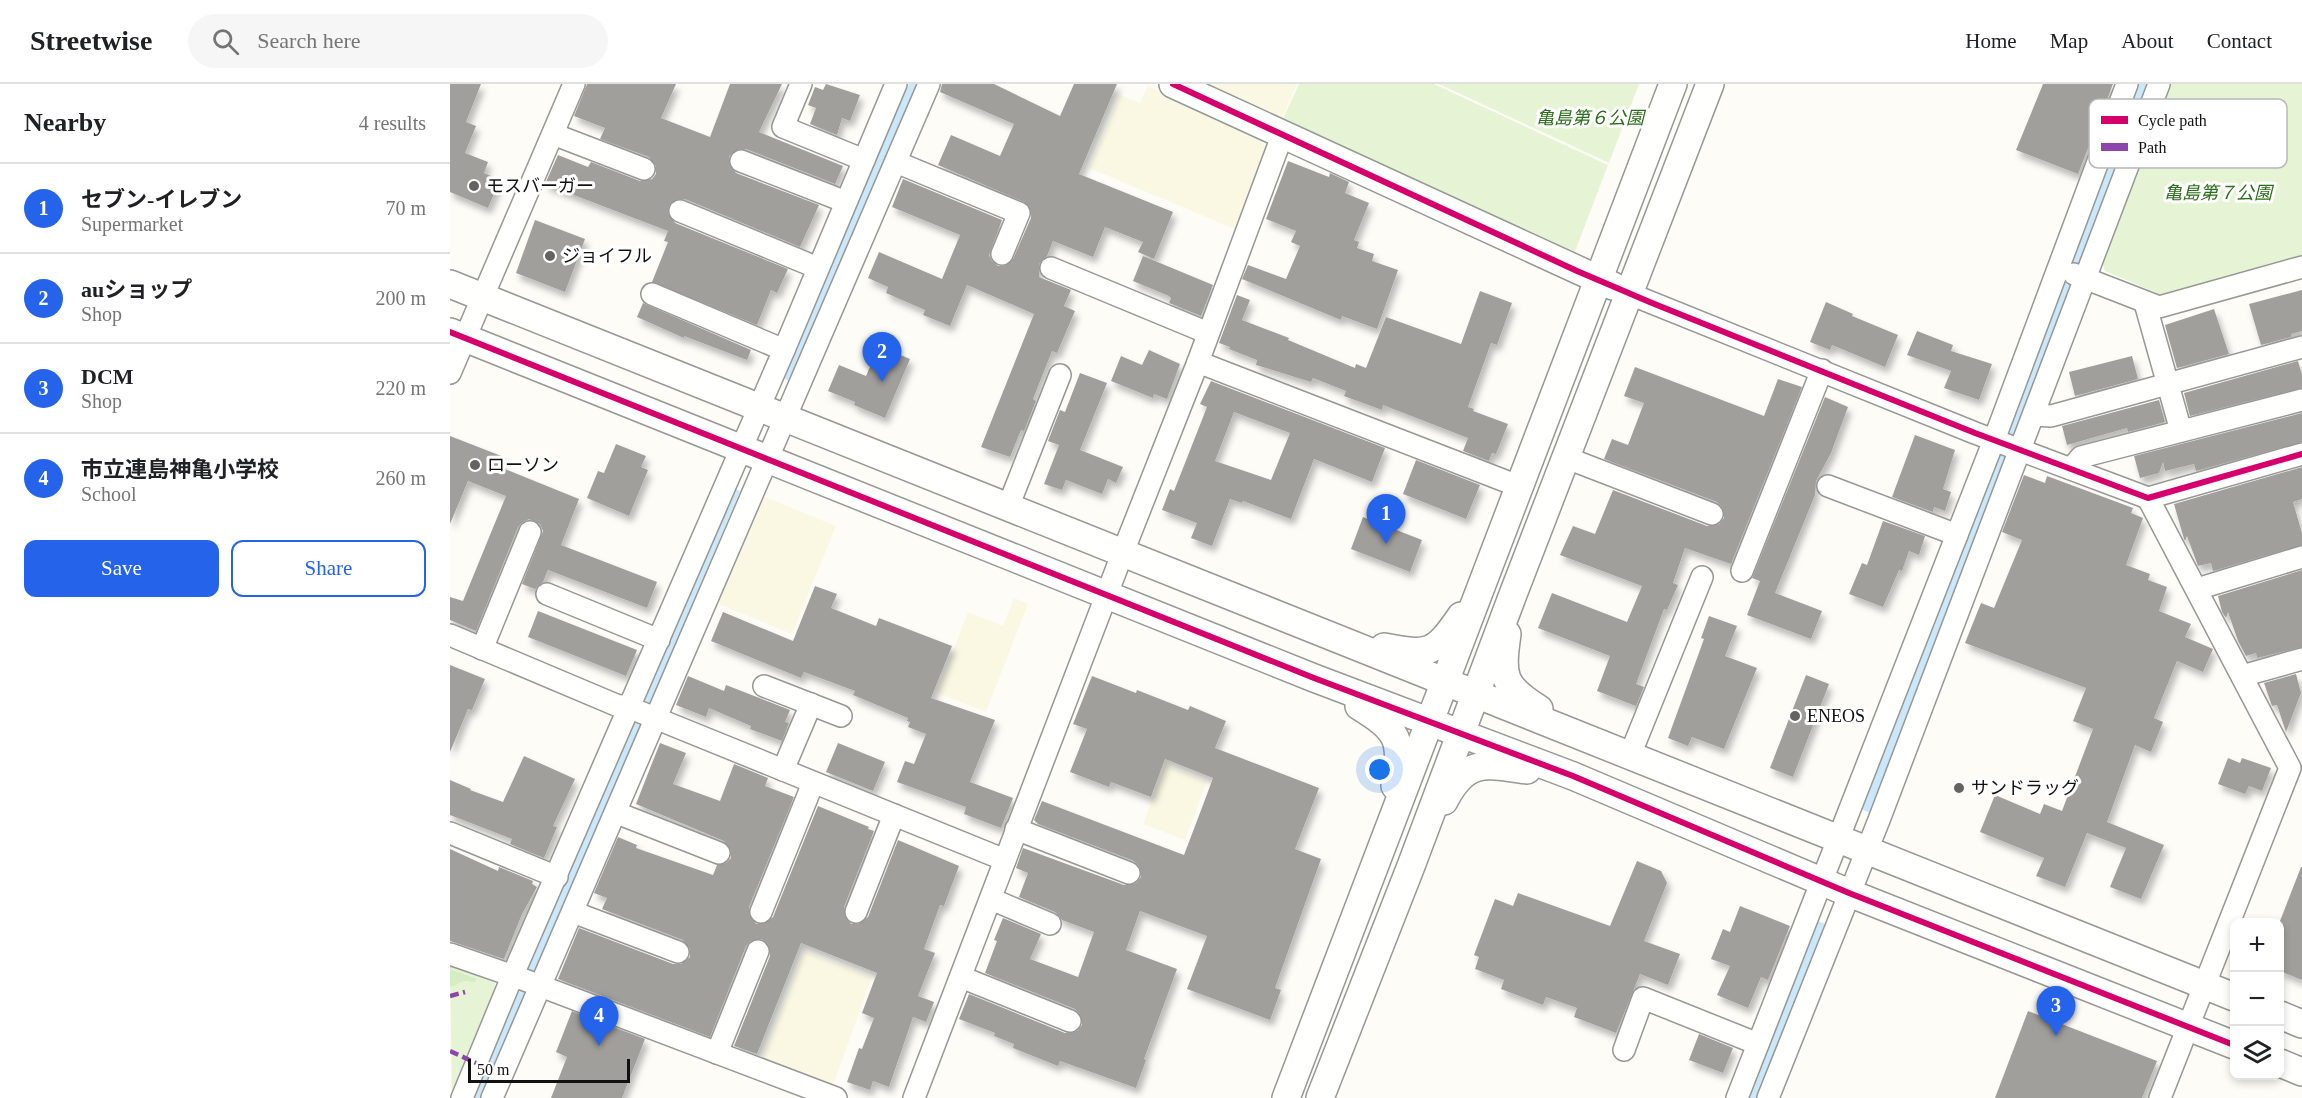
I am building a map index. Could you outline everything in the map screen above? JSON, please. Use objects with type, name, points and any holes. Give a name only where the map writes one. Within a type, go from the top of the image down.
[{"type":"street","points":[[450,373],[457,335],[482,297],[574,84]]},
{"type":"street","points":[[801,84],[783,127],[864,160]]},
{"type":"street","points":[[462,1098],[527,982],[573,912],[616,813],[659,640],[896,84]]},
{"type":"street","points":[[492,1098],[556,877],[642,714],[766,459],[929,84]]},
{"type":"street","points":[[1173,84],[1630,294],[2148,498],[2302,454]]},
{"type":"street","points":[[1286,1098],[1381,855],[1518,486],[1673,84]]},
{"type":"street","points":[[1320,1098],[1710,84]]},
{"type":"street","points":[[2123,99],[2127,84]]},
{"type":"street","points":[[2153,99],[2160,84]]},
{"type":"street","points":[[553,134],[644,169]]},
{"type":"street","points":[[914,1098],[1198,362],[1282,136]]},
{"type":"street","points":[[741,161],[846,202]]},
{"type":"street","points":[[896,162],[1018,213],[1002,254]]},
{"type":"street","points":[[1737,1098],[1957,535],[2007,444],[2034,415],[2071,273],[2102,168]]},
{"type":"street","points":[[1768,1098],[1867,850],[2007,444],[2071,273],[2120,168]]},
{"type":"street","points":[[680,211],[818,268]]},
{"type":"street","points":[[2071,273],[2158,307],[2302,267]]},
{"type":"street","points":[[1051,268],[1208,333]]},
{"type":"street","points":[[450,284],[2230,995]]},
{"type":"street","points":[[652,294],[784,350]]},
{"type":"street","points":[[2145,303],[2181,431]]},
{"type":"street","points":[[457,335],[1314,678],[1573,776],[1849,893],[2230,1043]]},
{"type":"street","points":[[2034,415],[2051,416],[2302,347]]},
{"type":"street","points":[[1198,362],[1518,486]]},
{"type":"street","points":[[1742,571],[1822,370]]},
{"type":"street","points":[[1008,507],[1060,375]]},
{"type":"street","points":[[2071,469],[2081,457],[2302,399]]},
{"type":"street","points":[[1567,458],[1712,514]]},
{"type":"street","points":[[1828,486],[1957,535]]},
{"type":"street","points":[[2148,498],[2242,676],[2296,767],[2204,985],[2160,1098]]},
{"type":"street","points":[[482,649],[530,532]]},
{"type":"street","points":[[2197,589],[2302,557]]},
{"type":"street","points":[[1630,755],[1702,577]]},
{"type":"street","points":[[1330,635],[1413,653],[1434,648],[1444,641],[1481,586]]},
{"type":"street","points":[[547,594],[659,640]]},
{"type":"street","points":[[1512,597],[1503,662],[1508,685],[1520,697],[1584,736]]},
{"type":"street","points":[[450,635],[616,705],[1005,860]]},
{"type":"street","points":[[2242,676],[2302,659]]},
{"type":"street","points":[[1314,678],[1383,720],[1396,737],[1400,754],[1381,855]]},
{"type":"street","points":[[764,686],[841,716]]},
{"type":"street","points":[[783,770],[811,704]]},
{"type":"street","points":[[1411,866],[1448,795],[1461,776],[1474,768],[1497,766],[1573,776]]},
{"type":"street","points":[[761,912],[813,783]]},
{"type":"street","points":[[616,813],[719,853]]},
{"type":"street","points":[[856,912],[894,816]]},
{"type":"street","points":[[1016,829],[1129,873]]},
{"type":"street","points":[[450,833],[556,877]]},
{"type":"street","points":[[991,899],[1050,924]]},
{"type":"street","points":[[573,912],[678,952]]},
{"type":"street","points":[[717,1053],[758,951]]},
{"type":"street","points":[[450,954],[832,1097]]},
{"type":"street","points":[[961,977],[1070,1022]]},
{"type":"street","points":[[1624,1050],[1643,998],[1758,1044]]},
{"type":"street","points":[[2284,1017],[2302,1024]]},
{"type":"street","points":[[2284,1065],[2302,1072]]},
{"type":"shaded area","points":[[1203,84],[1297,84],[1281,120]]},
{"type":"shaded area","points":[[1148,86],[1261,138],[1267,153],[1235,229],[1089,168],[1120,95],[1140,103]]},
{"type":"shaded area","points":[[760,495],[836,526],[792,634],[716,603]]},
{"type":"shaded area","points":[[1014,598],[1028,604],[986,712],[937,693],[968,612],[1003,626]]},
{"type":"shaded area","points":[[1165,765],[1207,781],[1185,840],[1143,824]]},
{"type":"shaded area","points":[[804,951],[872,977],[832,1088],[760,1063]]},
{"type":"green space","points":[[1299,84],[1434,84],[1608,165],[1574,254],[1282,121]]},
{"type":"green space","name":"亀島第６公園","points":[[1439,84],[1639,84],[1609,163]]},
{"type":"green space","name":"亀島第７公園","points":[[2171,84],[2302,84],[2302,257],[2164,296],[2105,271],[2102,262],[2138,168],[2287,168],[2287,99],[2165,99]]},
{"type":"green space","points":[[450,965],[494,982],[497,994],[452,1098]]},
{"type":"green space","points":[[450,969],[477,979],[474,983],[463,981],[450,987]]},
{"type":"water","points":[[909,84],[920,84],[789,381],[781,376]]},
{"type":"water","points":[[2137,84],[2149,84],[2143,99],[2131,99]]},
{"type":"water","points":[[2105,168],[2117,168],[1871,813],[1860,809]]},
{"type":"water","points":[[733,488],[740,491],[483,1098],[473,1098]]},
{"type":"water","points":[[1817,921],[1826,924],[1760,1098],[1749,1098]]},
{"type":"building","points":[[450,84],[481,84],[466,122],[476,126],[465,153],[488,162],[484,173],[500,180],[488,208],[450,192]]},
{"type":"building","points":[[587,84],[676,84],[661,118],[710,137],[730,84],[782,84],[759,132],[843,166],[835,184],[746,149],[739,149],[729,156],[729,163],[736,173],[819,205],[800,247],[685,199],[678,199],[669,206],[668,213],[675,223],[788,269],[777,293],[771,290],[757,325],[652,282],[668,242],[664,241],[668,231],[545,184],[558,155],[588,167],[591,162],[640,181],[652,179],[656,174],[656,166],[649,157],[600,139],[605,128],[574,116]]},
{"type":"building","points":[[826,84],[860,95],[850,121],[842,118],[837,135],[810,124],[816,108],[808,105],[815,87],[823,90]]},
{"type":"building","points":[[942,84],[994,84],[1060,116],[1074,84],[1117,84],[1079,174],[1173,212],[1154,259],[1138,252],[1143,242],[1105,227],[1093,257],[1053,241],[1047,256],[1039,264],[1039,277],[1071,290],[1064,306],[1075,311],[1057,353],[1052,351],[1033,399],[1036,401],[1010,457],[981,447],[1034,314],[967,285],[950,326],[923,315],[925,310],[886,293],[888,287],[868,278],[879,252],[942,279],[960,235],[892,207],[903,179],[1002,220],[989,255],[998,266],[1004,266],[1013,259],[1031,218],[1031,211],[1024,202],[938,165],[951,135],[1000,156],[1014,124],[940,92]]},
{"type":"building","points":[[2043,84],[2113,84],[2107,99],[2089,99],[2089,146],[2078,174],[2016,150]]},
{"type":"building","points":[[1288,161],[1329,177],[1330,173],[1349,182],[1345,193],[1369,203],[1354,240],[1359,242],[1357,248],[1374,254],[1372,261],[1398,270],[1377,329],[1342,316],[1341,320],[1242,279],[1248,265],[1286,279],[1300,246],[1291,242],[1296,231],[1266,219]]},
{"type":"building","name":"ジョイフル","points":[[535,220],[585,239],[565,292],[516,273]]},
{"type":"building","points":[[1143,256],[1213,285],[1201,316],[1169,303],[1171,298],[1169,296],[1133,281]]},
{"type":"building","points":[[2302,290],[2302,331],[2291,334],[2291,337],[2261,345],[2249,304]]},
{"type":"building","points":[[1480,291],[1512,303],[1497,345],[1491,343],[1468,407],[1508,424],[1496,454],[1492,453],[1489,461],[1463,451],[1468,438],[1383,405],[1382,410],[1344,396],[1346,391],[1313,378],[1311,382],[1256,365],[1257,360],[1219,343],[1237,295],[1250,300],[1242,320],[1289,338],[1288,340],[1355,368],[1356,364],[1366,368],[1386,317],[1461,344]]},
{"type":"building","points":[[1826,302],[1853,314],[1852,316],[1898,335],[1885,367],[1832,345],[1830,350],[1810,342]]},
{"type":"building","points":[[643,303],[751,350],[747,360],[684,336],[684,338],[637,317]]},
{"type":"building","points":[[2214,309],[2229,354],[2177,368],[2165,325]]},
{"type":"building","points":[[1917,331],[1953,345],[1951,351],[1992,364],[1979,400],[1944,388],[1951,371],[1907,355]]},
{"type":"building","points":[[879,346],[910,359],[885,418],[828,391],[839,365],[866,376]]},
{"type":"building","points":[[1149,350],[1180,364],[1167,399],[1154,394],[1153,398],[1111,381],[1121,356],[1142,365]]},
{"type":"building","points":[[2132,356],[2138,379],[2075,396],[2069,372]]},
{"type":"building","points":[[2298,361],[2302,375],[2302,388],[2190,416],[2184,393]]},
{"type":"building","points":[[1635,367],[1764,416],[1778,379],[1802,387],[1731,564],[1685,548],[1673,583],[1678,585],[1667,610],[1664,609],[1636,684],[1644,687],[1636,706],[1597,691],[1610,656],[1538,628],[1552,593],[1627,622],[1642,586],[1560,555],[1573,526],[1595,534],[1613,490],[1707,526],[1719,524],[1724,518],[1722,507],[1717,502],[1604,459],[1612,439],[1628,445],[1644,403],[1624,396]]},
{"type":"building","points":[[1080,373],[1107,383],[1080,450],[1123,467],[1116,483],[1108,479],[1102,494],[1066,480],[1062,490],[1044,484],[1059,445],[1048,441],[1060,410],[1065,412]]},
{"type":"building","points":[[1211,381],[1385,448],[1372,482],[1314,459],[1291,519],[1243,501],[1242,503],[1230,499],[1212,546],[1191,538],[1197,523],[1162,510],[1170,489],[1174,491],[1207,407],[1200,404]],"holes":[[[1234,412],[1290,433],[1271,480],[1215,461]]]},
{"type":"building","points":[[1825,397],[1848,407],[1831,453],[1816,481],[1815,495],[1775,593],[1822,611],[1811,639],[1747,615],[1760,581],[1752,578]]},
{"type":"building","points":[[2159,400],[2165,422],[2128,432],[2127,428],[2067,445],[2062,426]]},
{"type":"building","points":[[2302,413],[2302,442],[2196,471],[2194,464],[2165,471],[2163,462],[2159,473],[2140,478],[2134,456]]},
{"type":"building","points":[[1915,435],[1955,450],[1943,489],[1951,492],[1945,511],[1934,507],[1933,512],[1892,497]]},
{"type":"building","points":[[450,436],[504,457],[500,467],[579,499],[561,545],[657,582],[647,608],[548,570],[543,582],[535,589],[522,584],[543,531],[540,524],[529,519],[518,527],[476,631],[450,620],[450,597],[463,601],[506,496],[468,481],[450,524]]},
{"type":"building","points":[[616,444],[646,456],[641,467],[648,470],[629,516],[587,498],[598,471],[604,473]]},
{"type":"building","points":[[1416,460],[1480,485],[1466,519],[1403,494]]},
{"type":"building","points":[[2302,467],[2302,499],[2293,502],[2302,533],[2302,545],[2213,571],[2211,563],[2198,566],[2187,536],[2185,541],[2184,539],[2174,504]]},
{"type":"building","points":[[2024,475],[2045,483],[2047,476],[2133,508],[2131,513],[2143,518],[2126,565],[2150,574],[2148,580],[2167,587],[2159,611],[2191,624],[2185,637],[2213,649],[2203,672],[2177,661],[2154,718],[2163,722],[2151,752],[2135,745],[2107,822],[2164,845],[2141,899],[2110,887],[2126,848],[2087,833],[2065,887],[2036,876],[2044,858],[1980,832],[1995,795],[2040,814],[2044,804],[2062,811],[2093,729],[2073,721],[2086,688],[1965,643],[1981,603],[1994,608],[2022,540],[2002,532]]},
{"type":"building","points":[[1363,517],[1422,540],[1410,572],[1351,549]]},
{"type":"building","points":[[1883,521],[1925,536],[1919,555],[1909,551],[1902,571],[1899,570],[1883,607],[1849,594],[1862,563],[1867,565]]},
{"type":"building","points":[[2302,570],[2302,647],[2257,658],[2256,653],[2246,656],[2228,612],[2226,618],[2222,612],[2218,596]]},
{"type":"building","points":[[815,586],[837,594],[831,608],[876,626],[879,618],[952,646],[931,698],[995,720],[970,782],[1013,798],[1001,828],[964,814],[966,807],[897,782],[905,761],[914,764],[926,734],[908,727],[910,722],[907,721],[908,718],[853,695],[855,691],[804,672],[801,678],[711,641],[723,612],[793,641]]},
{"type":"building","points":[[538,611],[637,650],[626,676],[528,637]]},
{"type":"building","points":[[1709,616],[1737,626],[1725,656],[1757,668],[1724,749],[1692,737],[1688,746],[1668,738],[1704,639],[1701,638]]},
{"type":"building","points":[[450,665],[485,679],[472,710],[468,709],[450,752]]},
{"type":"building","points":[[2296,674],[2301,693],[2286,732],[2277,705],[2272,706],[2264,683]]},
{"type":"building","points":[[1806,675],[1829,684],[1793,777],[1770,768]]},
{"type":"building","points":[[688,676],[724,691],[726,685],[790,710],[785,722],[789,723],[782,741],[750,729],[751,726],[709,708],[706,717],[676,705]]},
{"type":"building","points":[[1092,676],[1136,693],[1137,690],[1188,710],[1190,706],[1226,721],[1215,748],[1319,788],[1295,849],[1321,859],[1275,988],[1281,990],[1270,1020],[1187,989],[1207,936],[1140,911],[1126,950],[1177,969],[1144,1059],[1146,1060],[1136,1088],[1060,1061],[1058,1066],[1013,1048],[1014,1044],[994,1036],[995,1033],[959,1019],[969,994],[1065,1033],[1077,1031],[1082,1025],[1080,1014],[1075,1009],[985,973],[1003,918],[1041,934],[1030,959],[1078,977],[1094,932],[1062,920],[1055,912],[1019,897],[1028,873],[1016,868],[1023,848],[1124,885],[1136,883],[1141,877],[1139,866],[1134,861],[1038,824],[1034,820],[1042,801],[1184,855],[1213,778],[1165,759],[1151,797],[1111,782],[1109,787],[1070,772],[1087,729],[1073,724]]},
{"type":"building","points":[[660,743],[686,753],[673,784],[720,801],[734,764],[768,778],[765,786],[794,797],[749,907],[749,914],[756,924],[763,924],[773,917],[818,806],[874,831],[844,907],[844,914],[851,924],[858,924],[868,917],[898,840],[959,866],[944,906],[940,905],[924,949],[935,953],[918,996],[934,1002],[926,1022],[913,1017],[889,1087],[873,1081],[870,1090],[847,1082],[859,1048],[862,1049],[874,1018],[862,1013],[877,973],[801,943],[757,1054],[734,1046],[770,956],[768,944],[762,939],[751,941],[746,946],[710,1037],[558,979],[579,928],[673,964],[681,964],[690,957],[690,949],[683,940],[602,909],[607,898],[594,893],[618,837],[637,845],[636,848],[713,875],[717,865],[726,863],[731,858],[731,851],[724,841],[636,804]]},
{"type":"building","points":[[838,743],[885,762],[873,791],[826,772]]},
{"type":"building","points":[[524,756],[575,779],[553,826],[557,827],[544,858],[510,844],[512,839],[450,815],[450,780],[503,802]]},
{"type":"building","points":[[2228,758],[2240,763],[2242,758],[2271,768],[2262,791],[2249,786],[2245,794],[2218,784]]},
{"type":"building","points":[[450,849],[498,871],[499,867],[533,881],[532,884],[537,887],[522,914],[504,959],[450,941]]},
{"type":"building","points":[[1637,861],[1661,871],[1667,883],[1644,941],[1680,954],[1668,985],[1640,974],[1616,1033],[1574,1017],[1577,1008],[1546,997],[1543,1005],[1501,989],[1504,980],[1475,969],[1479,957],[1474,955],[1495,899],[1513,906],[1518,893],[1610,926]]},
{"type":"building","points":[[2302,867],[2302,980],[2284,973],[2284,918],[2281,918]]},
{"type":"building","points":[[1740,906],[1790,926],[1768,980],[1761,977],[1748,1008],[1717,995],[1730,966],[1711,959],[1723,929],[1730,932]]},
{"type":"building","points":[[572,1011],[645,1039],[622,1098],[551,1098],[567,1057],[556,1052]]},
{"type":"building","points":[[2028,1011],[2157,1061],[2142,1098],[1995,1098]]},
{"type":"building","points":[[1699,1034],[1733,1048],[1723,1073],[1689,1060]]},
{"type":"marked path","points":[[450,996],[465,992]]},
{"type":"marked path","points":[[450,1051],[476,1063]]},
{"type":"cycle path","points":[[1173,84],[1577,271],[1652,303],[1975,433],[2148,498],[2302,454]]},
{"type":"cycle path","points":[[450,332],[1314,678],[1573,776],[1849,893],[2230,1043]]},
{"type":"place","name":"モスバーガー","points":[[474,186]]},
{"type":"place","name":"ジョイフル","points":[[550,256]]},
{"type":"place","name":"auショップ","points":[[882,382]]},
{"type":"place","name":"ローソン","points":[[475,465]]},
{"type":"place","name":"セブン-イレブン","points":[[1386,544]]},
{"type":"place","name":"ENEOS","points":[[1795,716]]},
{"type":"place","name":"サンドラッグ","points":[[1959,788]]},
{"type":"place","name":"DCM","points":[[2056,1036]]},
{"type":"place","name":"市立連島神亀小学校","points":[[599,1046]]}]
